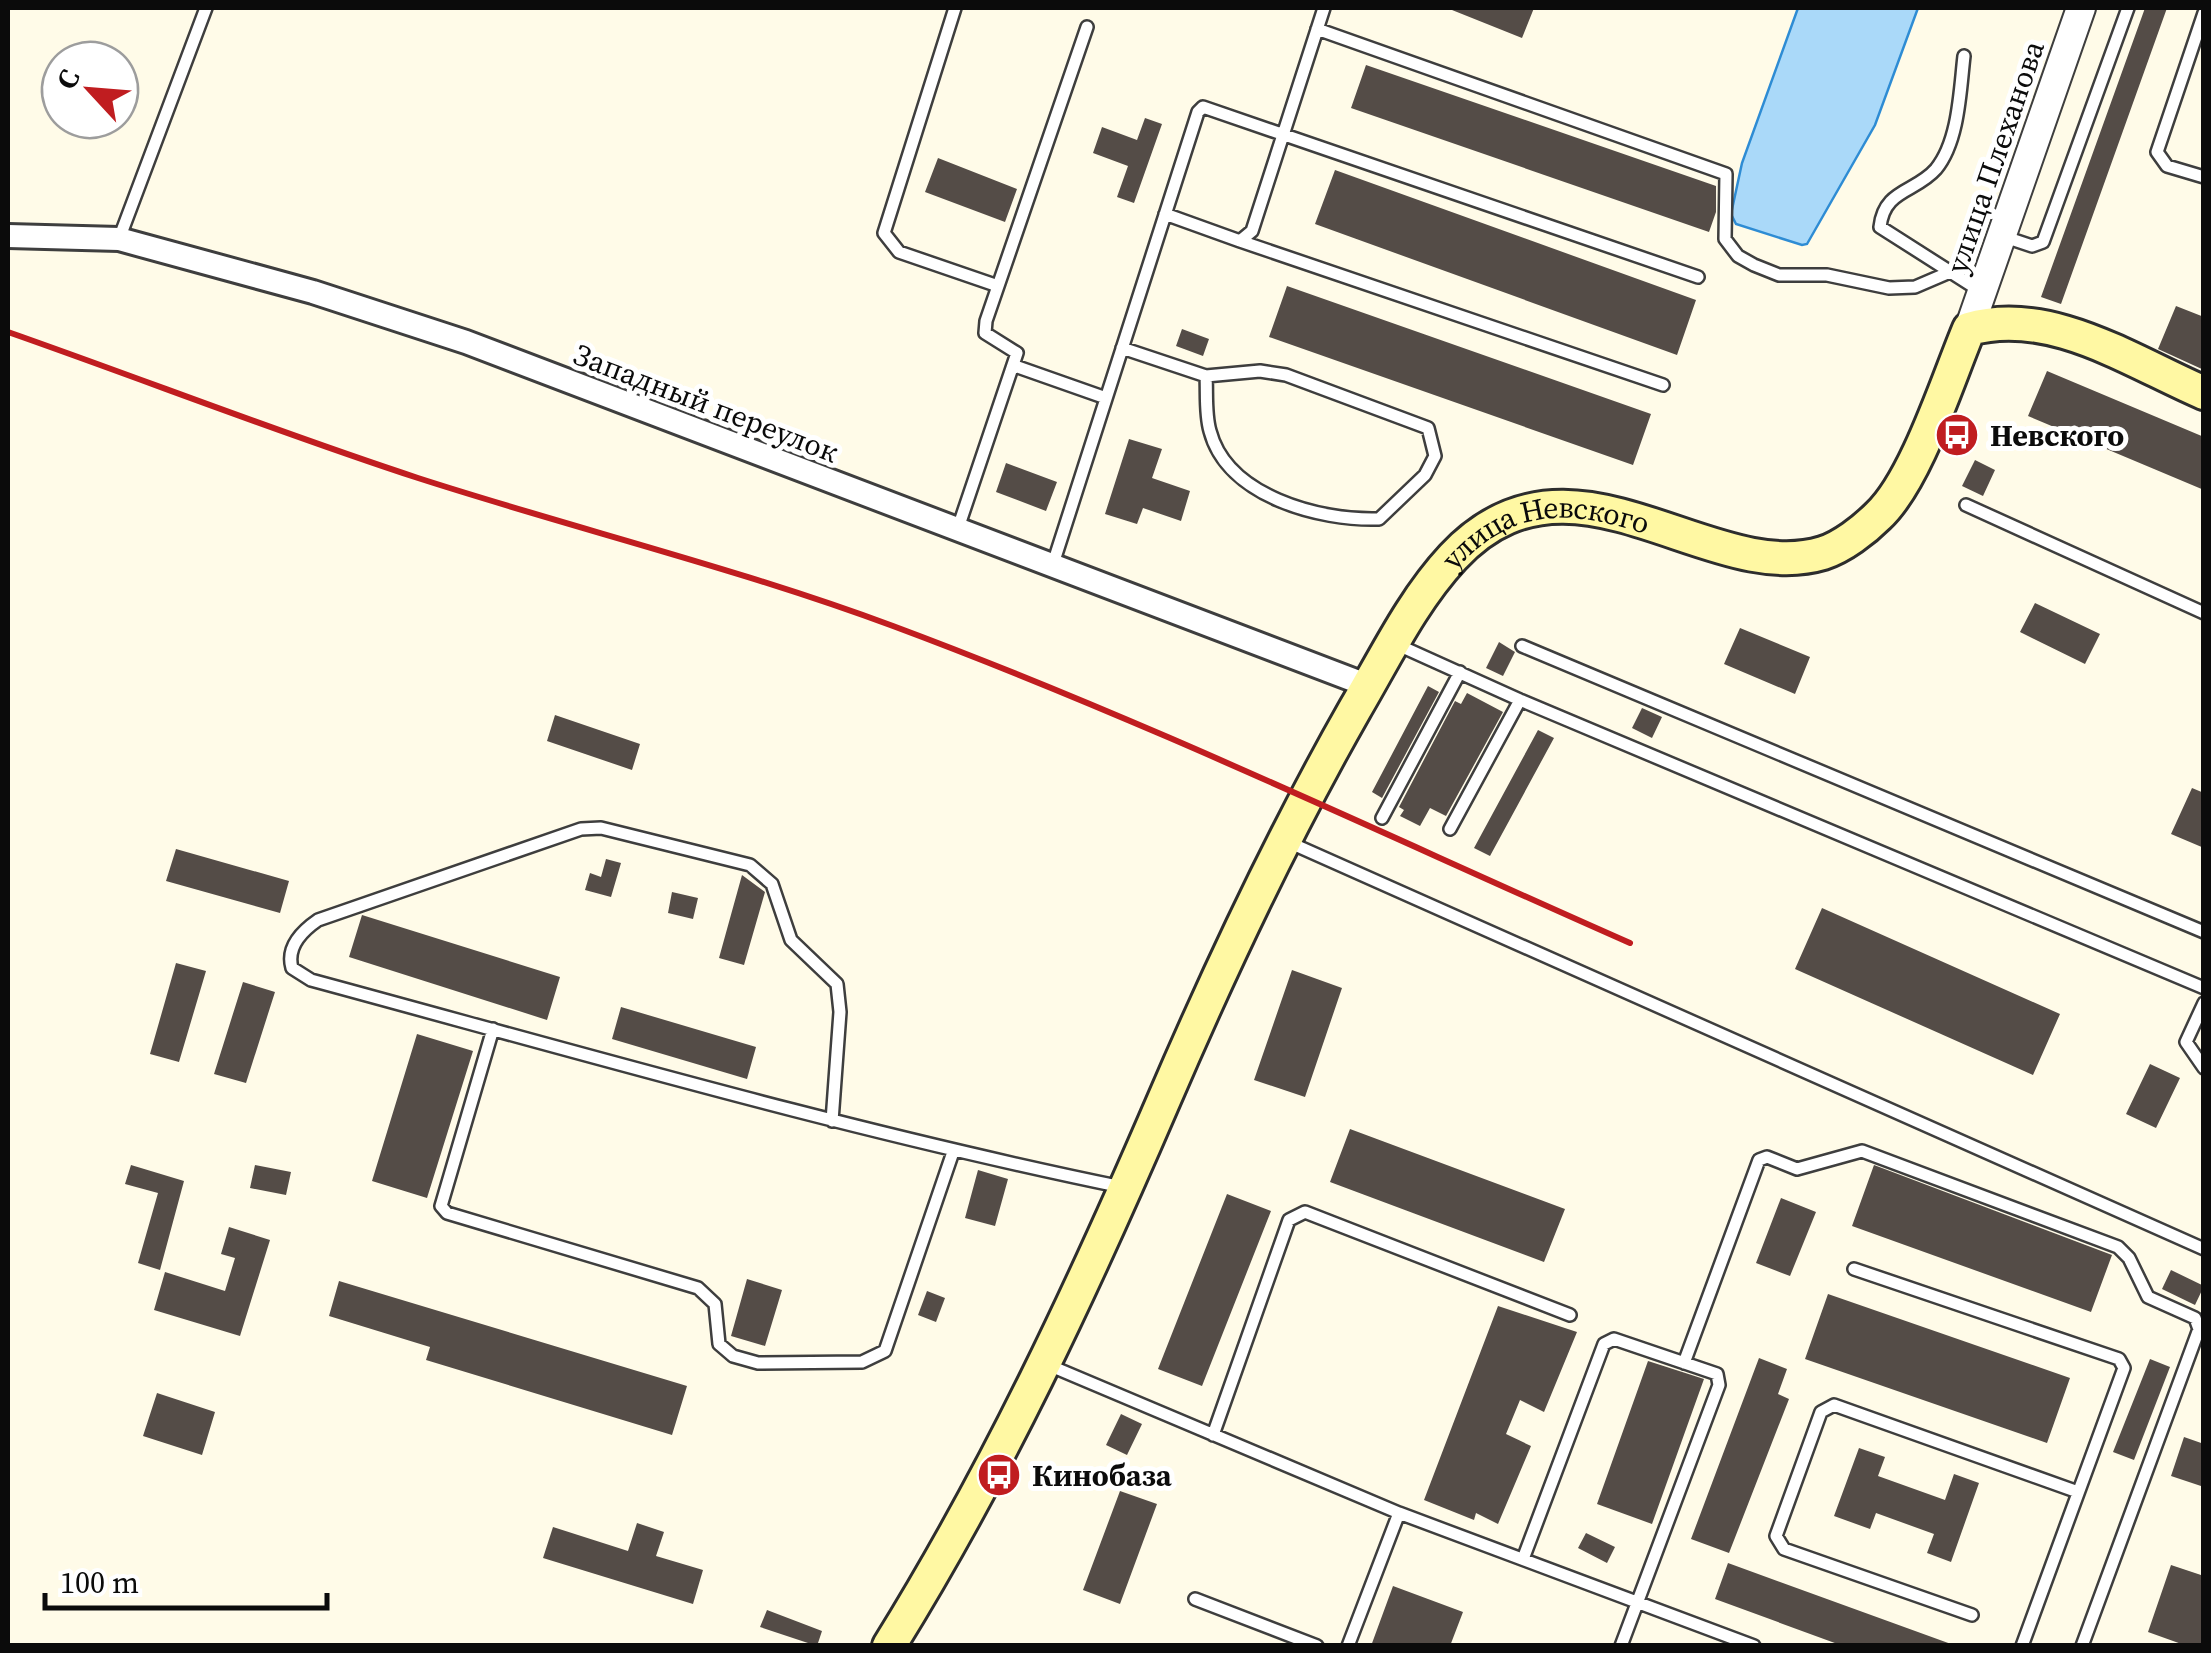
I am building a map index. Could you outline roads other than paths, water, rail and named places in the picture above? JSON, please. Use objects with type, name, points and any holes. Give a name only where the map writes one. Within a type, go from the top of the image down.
[{"type":"main road","points":[[1969,328],[2000,320],[2045,326],[2204,393]]},
{"type":"main road","name":"улица Невского","points":[[889,1646],[962,1527],[1046,1364],[1282,840],[1433,580],[1457,552],[1495,526],[1529,512],[1599,510],[1759,554],[1826,552],[1881,514],[1901,486],[1969,328]]},
{"type":"street","name":"улица Плеханова","points":[[1969,328],[2081,8]]},
{"type":"street","name":"Западный переулок","points":[[8,236],[118,239],[313,292],[466,342],[1369,686]]},
{"type":"lane","points":[[118,239],[206,8]]},
{"type":"lane","points":[[956,8],[884,234],[899,252],[998,286]]},
{"type":"lane","points":[[1240,242],[1252,232],[1324,8]]},
{"type":"lane","points":[[2002,236],[2032,246],[2043,242],[2128,8]]},
{"type":"lane","points":[[2204,13],[2157,152],[2167,166],[2204,177]]},
{"type":"lane","points":[[958,531],[1017,354],[1009,344],[985,333],[1087,27]]},
{"type":"lane","points":[[1317,29],[1716,168],[1726,174],[1724,239],[1738,256],[1779,275],[1827,275],[1889,288],[1914,288],[1950,272]]},
{"type":"lane","points":[[1964,56],[1957,115],[1942,158],[1934,171],[1894,195],[1882,208],[1880,226],[1982,292]]},
{"type":"lane","points":[[1052,566],[1203,107],[1698,277]]},
{"type":"lane","points":[[1165,214],[1663,385]]},
{"type":"lane","points":[[1122,348],[1206,376],[1260,371],[1286,374],[1428,428],[1435,456],[1425,475],[1378,519],[1335,516],[1308,509],[1247,484],[1228,467],[1209,429],[1206,376]]},
{"type":"lane","points":[[1015,366],[1106,398]]},
{"type":"lane","points":[[1966,505],[2204,613]]},
{"type":"lane","points":[[1394,643],[1520,700],[2204,988]]},
{"type":"lane","points":[[1522,646],[2204,932]]},
{"type":"lane","points":[[1382,818],[1460,672]]},
{"type":"lane","points":[[1450,830],[1520,700]]},
{"type":"lane","points":[[832,1122],[840,1012],[837,984],[791,940],[772,884],[750,865],[600,828],[581,829],[318,920],[305,929],[291,952],[292,968],[304,977],[832,1122],[1126,1188]]},
{"type":"lane","points":[[1282,840],[2204,1249]]},
{"type":"lane","points":[[2204,1002],[2186,1042],[2204,1068]]},
{"type":"lane","points":[[493,1029],[442,1206],[447,1213],[698,1288],[715,1304],[719,1344],[747,1361],[862,1362],[885,1352],[953,1152]]},
{"type":"lane","points":[[1684,1363],[1759,1160],[1767,1157],[1797,1169],[1862,1151],[2118,1247],[2129,1258],[2148,1296],[2195,1318],[2200,1329],[2082,1646]]},
{"type":"lane","points":[[1214,1435],[1288,1220],[1305,1212],[1570,1315]]},
{"type":"lane","points":[[1854,1269],[2119,1359],[2124,1368],[2022,1646]]},
{"type":"lane","points":[[1523,1559],[1604,1344],[1614,1339],[1717,1374],[1719,1384],[1621,1646]]},
{"type":"lane","points":[[1046,1364],[1399,1513],[1754,1646]]},
{"type":"lane","points":[[1972,1615],[1784,1549],[1776,1536],[1821,1412],[1834,1405],[2078,1492]]},
{"type":"lane","points":[[1348,1646],[1399,1513]]},
{"type":"lane","points":[[1195,1599],[1317,1646]]},
{"type":"water","points":[[1798,8],[1918,8],[1875,125],[1807,244],[1802,245],[1736,224],[1731,214],[1742,163]]},
{"type":"railway","points":[[8,332],[418,478],[775,586],[893,626],[1171,739],[1630,943]]},
{"type":"place","name":"Невского","points":[[1957,435]]},
{"type":"place","name":"Кинобаза","points":[[999,1475]]}]
